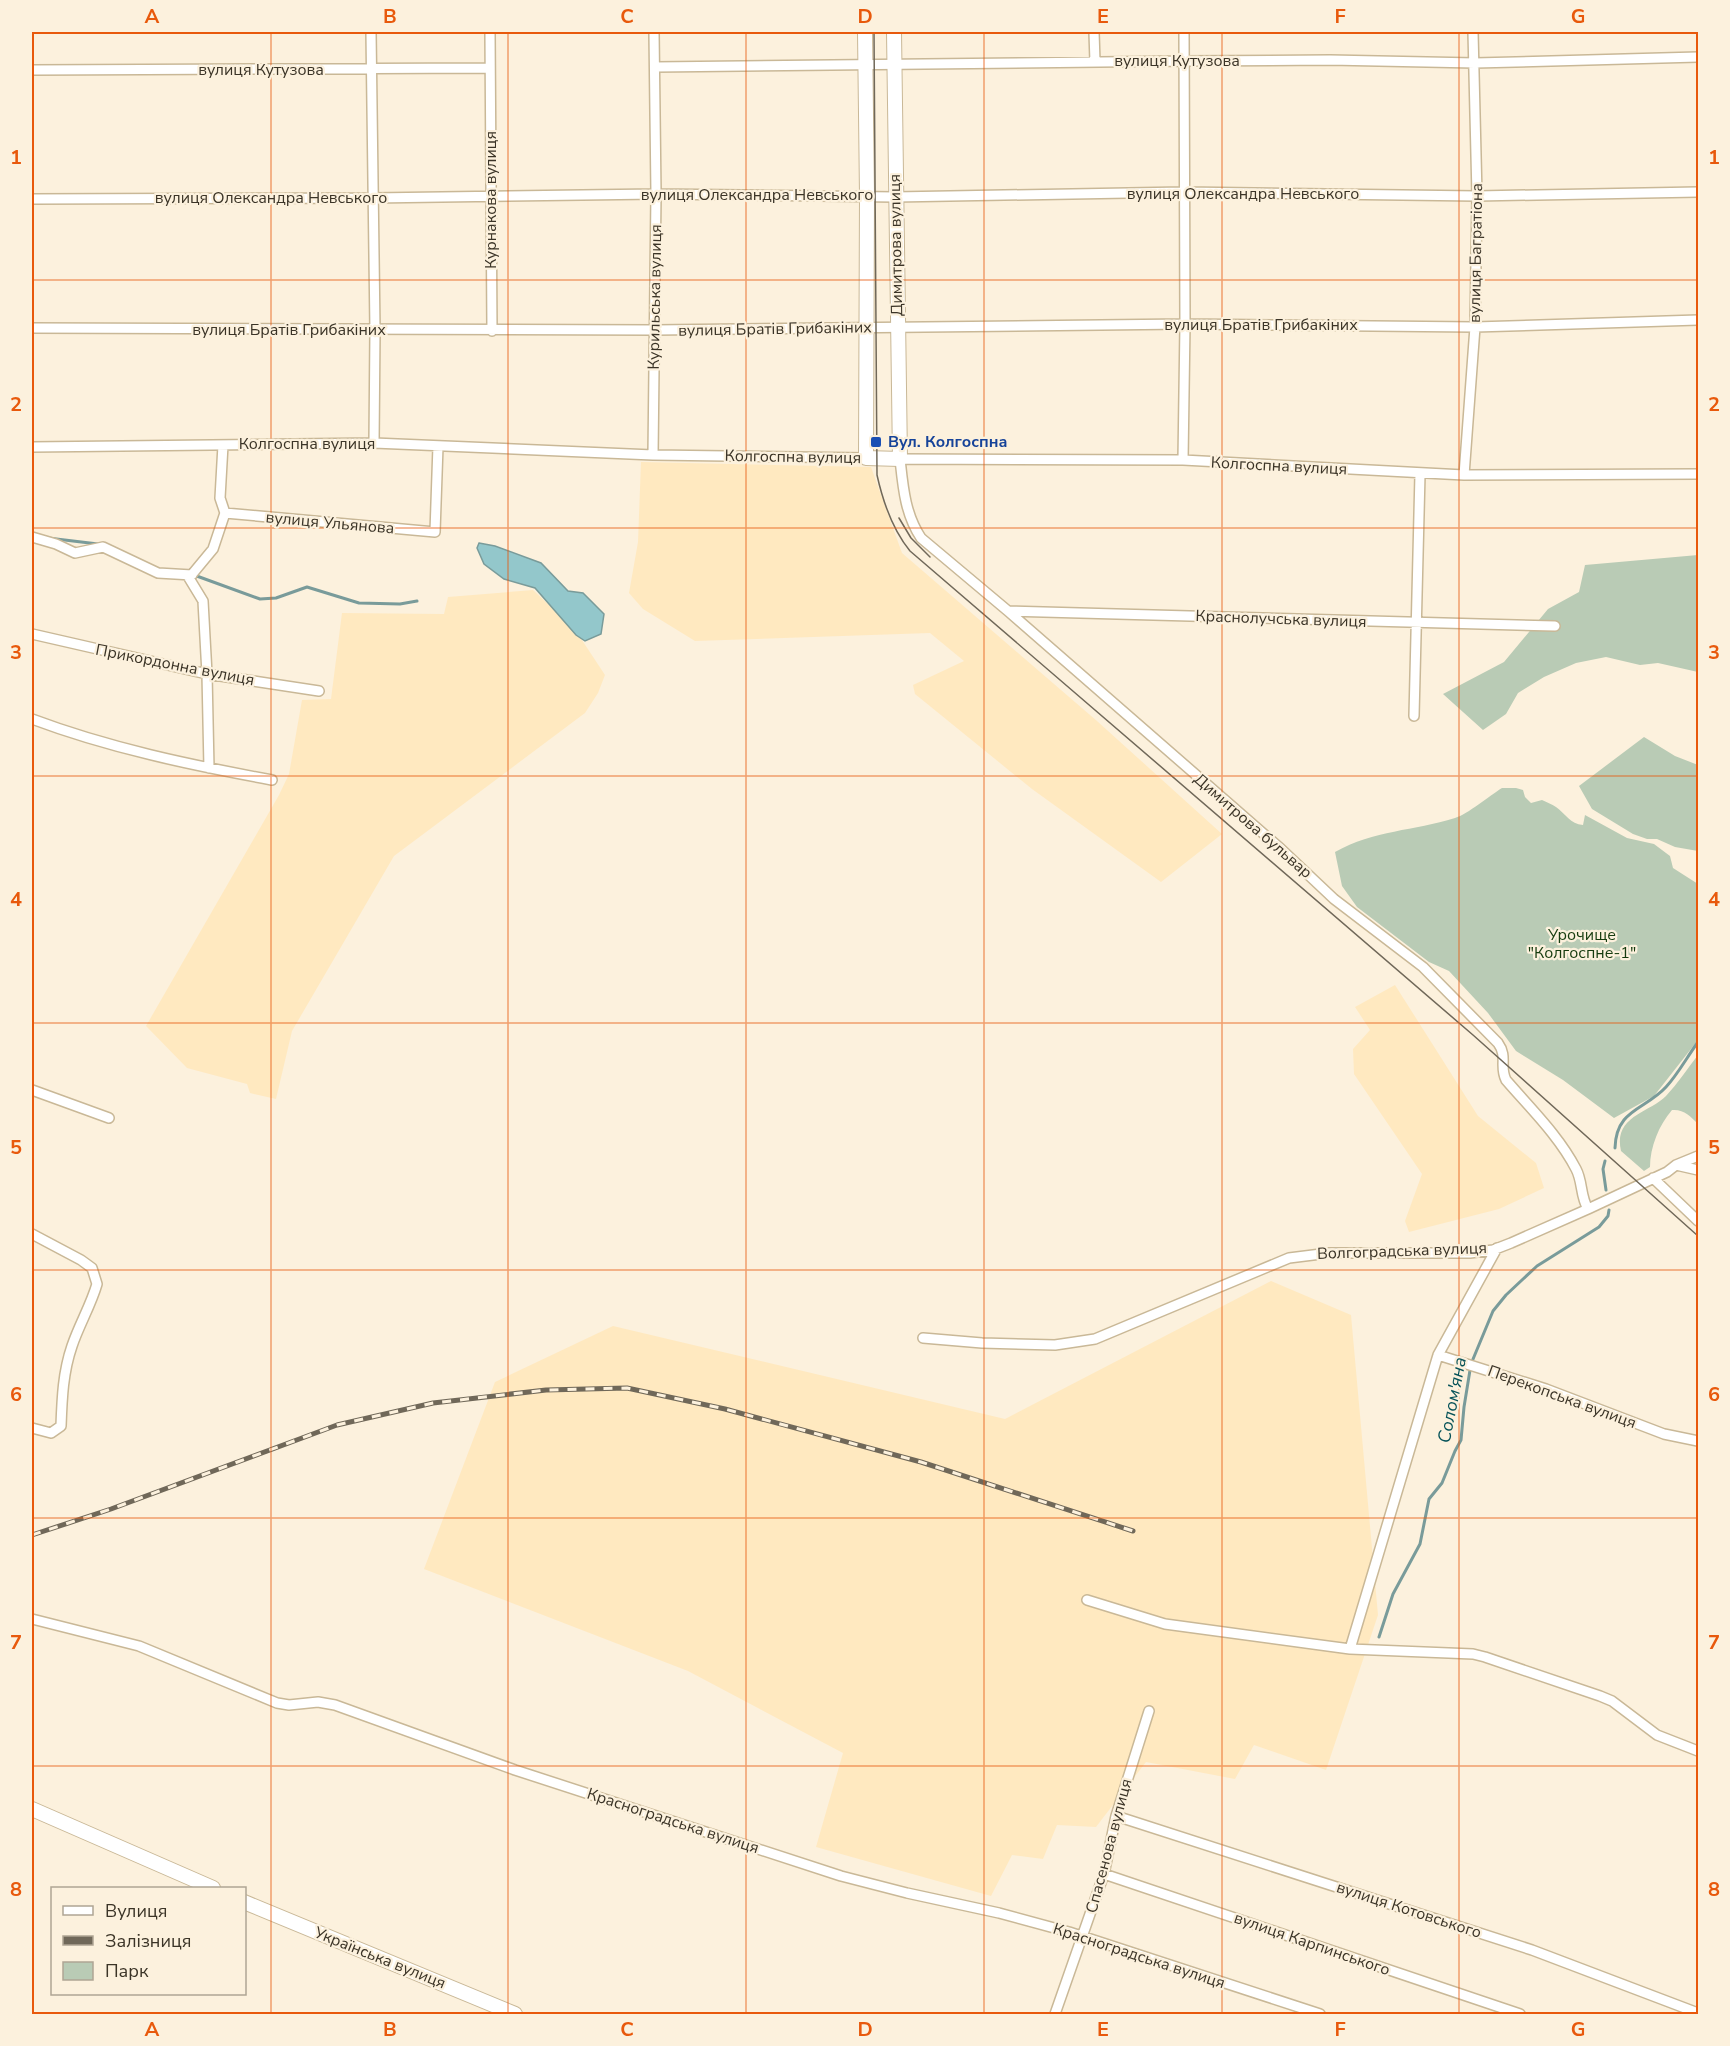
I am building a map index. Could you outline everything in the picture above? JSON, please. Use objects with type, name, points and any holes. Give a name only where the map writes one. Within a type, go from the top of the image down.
[{"type":"street","points":[[371,32],[375,330],[374,444]]},
{"type":"street","name":"Курнакова вулиця","points":[[490,32],[492,330]]},
{"type":"street","name":"Курильська вулиця","points":[[653,455],[656,194],[654,32]]},
{"type":"street","name":"Димитрова вулиця","points":[[865,32],[866,458]]},
{"type":"street","name":"Димитрова вулиця","points":[[894,32],[900,459]]},
{"type":"street","points":[[1095,32],[1095,62]]},
{"type":"street","points":[[1183,460],[1184,32]]},
{"type":"street","name":"вулиця Багратіона","points":[[1464,475],[1475,327],[1477,196],[1473,32]]},
{"type":"street","name":"вулиця Кутузова","points":[[656,67],[1330,60],[1475,63],[1698,57]]},
{"type":"street","name":"вулиця Кутузова","points":[[32,70],[490,69]]},
{"type":"street","name":"вулиця Олександра Невського","points":[[32,199],[656,194],[895,197],[1184,192],[1477,196],[1698,192]]},
{"type":"street","name":"вулиця Братів Грибакіних","points":[[32,328],[655,330],[1185,324],[1475,327],[1698,320]]},
{"type":"street","name":"Колгоспна вулиця","points":[[32,447],[374,444],[653,455],[1183,460],[1464,475],[1698,474]]},
{"type":"street","points":[[209,768],[203,601],[189,578],[213,549],[225,513],[220,498],[223,445]]},
{"type":"street","name":"вулиця Ульянова","points":[[225,513],[435,532],[438,446]]},
{"type":"street","name":"Димитрова бульвар","points":[[900,459],[907,507],[912,524],[921,538],[1281,849],[1334,899],[1423,967],[1498,1043],[1504,1056],[1503,1070],[1506,1080],[1560,1143],[1579,1176],[1582,1197],[1588,1209]]},
{"type":"street","points":[[1414,716],[1420,474]]},
{"type":"street","points":[[32,537],[56,544],[75,553],[103,547],[159,573],[192,575]]},
{"type":"street","name":"Краснолучська вулиця","points":[[1008,611],[1554,627]]},
{"type":"street","name":"Прикордонна вулиця","points":[[32,634],[207,674],[319,690]]},
{"type":"street","points":[[32,719],[76,735],[209,768],[272,780]]},
{"type":"street","points":[[32,1090],[108,1118]]},
{"type":"street","name":"Волгоградська вулиця","points":[[923,1338],[982,1343],[1055,1345],[1095,1340],[1289,1258],[1329,1252],[1470,1253],[1497,1248],[1588,1209],[1698,1156]]},
{"type":"street","points":[[1676,1166],[1698,1170]]},
{"type":"street","points":[[1653,1178],[1698,1221]]},
{"type":"street","points":[[32,1234],[92,1268],[97,1284],[72,1345],[66,1368],[62,1392],[61,1426],[51,1433],[32,1428]]},
{"type":"street","points":[[1350,1648],[1438,1355],[1497,1248]]},
{"type":"street","name":"Перекопська вулиця","points":[[1438,1355],[1546,1389],[1664,1434],[1698,1441]]},
{"type":"street","points":[[1088,1600],[1165,1624],[1350,1648],[1473,1654],[1612,1701],[1656,1735],[1698,1751]]},
{"type":"street","name":"Красноградська вулиця","points":[[32,1619],[139,1646],[277,1703],[289,1705],[318,1702],[335,1706],[515,1770],[841,1876],[999,1913],[1084,1936],[1320,2014]]},
{"type":"street","name":"Спасенова вулиця","points":[[1055,2014],[1104,1874],[1116,1816],[1149,1711]]},
{"type":"street","points":[[32,1809],[211,1887]]},
{"type":"street","name":"вулиця Котовського","points":[[1116,1816],[1532,1950],[1698,2013]]},
{"type":"street","name":"вулиця Карпинського","points":[[1104,1874],[1520,2014]]},
{"type":"street","name":"Українська вулиця","points":[[246,1903],[515,2014]]},
{"type":"shaded area","points":[[641,462],[871,467],[902,553],[1097,721],[1222,834],[1161,882],[1032,789],[915,694],[913,685],[964,661],[930,633],[695,641],[643,609],[629,593],[638,542]]},
{"type":"shaded area","points":[[533,590],[574,628],[605,675],[598,693],[585,713],[394,856],[292,1031],[276,1099],[250,1093],[247,1084],[187,1068],[146,1026],[279,795],[289,774],[302,700],[331,699],[342,613],[444,614],[448,597]]},
{"type":"shaded area","points":[[1395,985],[1478,1116],[1536,1163],[1544,1188],[1499,1209],[1409,1232],[1405,1221],[1422,1174],[1354,1074],[1353,1049],[1370,1030],[1355,1007]]},
{"type":"shaded area","points":[[1271,1281],[1351,1315],[1378,1615],[1326,1770],[1254,1745],[1235,1779],[1146,1762],[1096,1827],[1057,1825],[1043,1859],[1012,1855],[991,1896],[816,1847],[843,1753],[688,1671],[424,1569],[495,1382],[613,1326],[1005,1419]]},
{"type":"green space","points":[[1698,555],[1698,672],[1658,663],[1640,665],[1606,657],[1576,663],[1544,677],[1518,693],[1506,714],[1483,730],[1443,694],[1504,662],[1548,609],[1579,592],[1585,565]]},
{"type":"green space","points":[[1644,737],[1675,756],[1698,765],[1698,851],[1675,847],[1657,839],[1647,839],[1633,834],[1592,809],[1579,786]]},
{"type":"green space","name":"Урочище \"Колгоспне-1\"","points":[[1502,788],[1523,790],[1525,797],[1531,803],[1542,800],[1549,803],[1571,821],[1579,824],[1583,825],[1585,815],[1627,838],[1654,844],[1670,856],[1673,868],[1698,884],[1698,1040],[1654,1096],[1614,1118],[1563,1080],[1516,1051],[1488,1013],[1449,971],[1429,962],[1357,907],[1342,886],[1335,852],[1364,839],[1455,818]]},
{"type":"green space","points":[[1698,1055],[1698,1124],[1683,1112],[1672,1110],[1656,1137],[1650,1167],[1644,1171],[1621,1151],[1622,1130],[1634,1117],[1666,1096]]},
{"type":"water","points":[[479,543],[495,546],[541,563],[568,591],[583,593],[604,614],[601,634],[585,641],[576,635],[535,588],[504,579],[484,564],[477,548]]},
{"type":"waterway","points":[[48,538],[98,544]]},
{"type":"waterway","points":[[194,575],[260,599],[276,598],[307,587],[359,603],[400,604],[417,601]]},
{"type":"waterway","points":[[1615,1148],[1620,1125],[1666,1087],[1698,1042]]},
{"type":"waterway","name":"Солом'яна","points":[[1605,1161],[1603,1169],[1606,1190]]},
{"type":"waterway","name":"Солом'яна","points":[[1379,1637],[1393,1594],[1420,1544],[1429,1499],[1442,1483],[1461,1440],[1471,1364],[1493,1311],[1506,1295],[1537,1266],[1599,1227],[1608,1216],[1609,1210]]},
{"type":"tram line","points":[[874,32],[877,475],[889,515],[904,543],[910,551],[1473,1035],[1698,1236]]},
{"type":"tram line","points":[[899,518],[911,538],[930,557]]},
{"type":"railway","points":[[32,1535],[111,1509],[337,1425],[433,1403],[546,1390],[627,1388],[725,1409],[921,1462],[1133,1531]]},
{"type":"place","name":"Вул. Колгоспна","points":[[876,442]]}]
